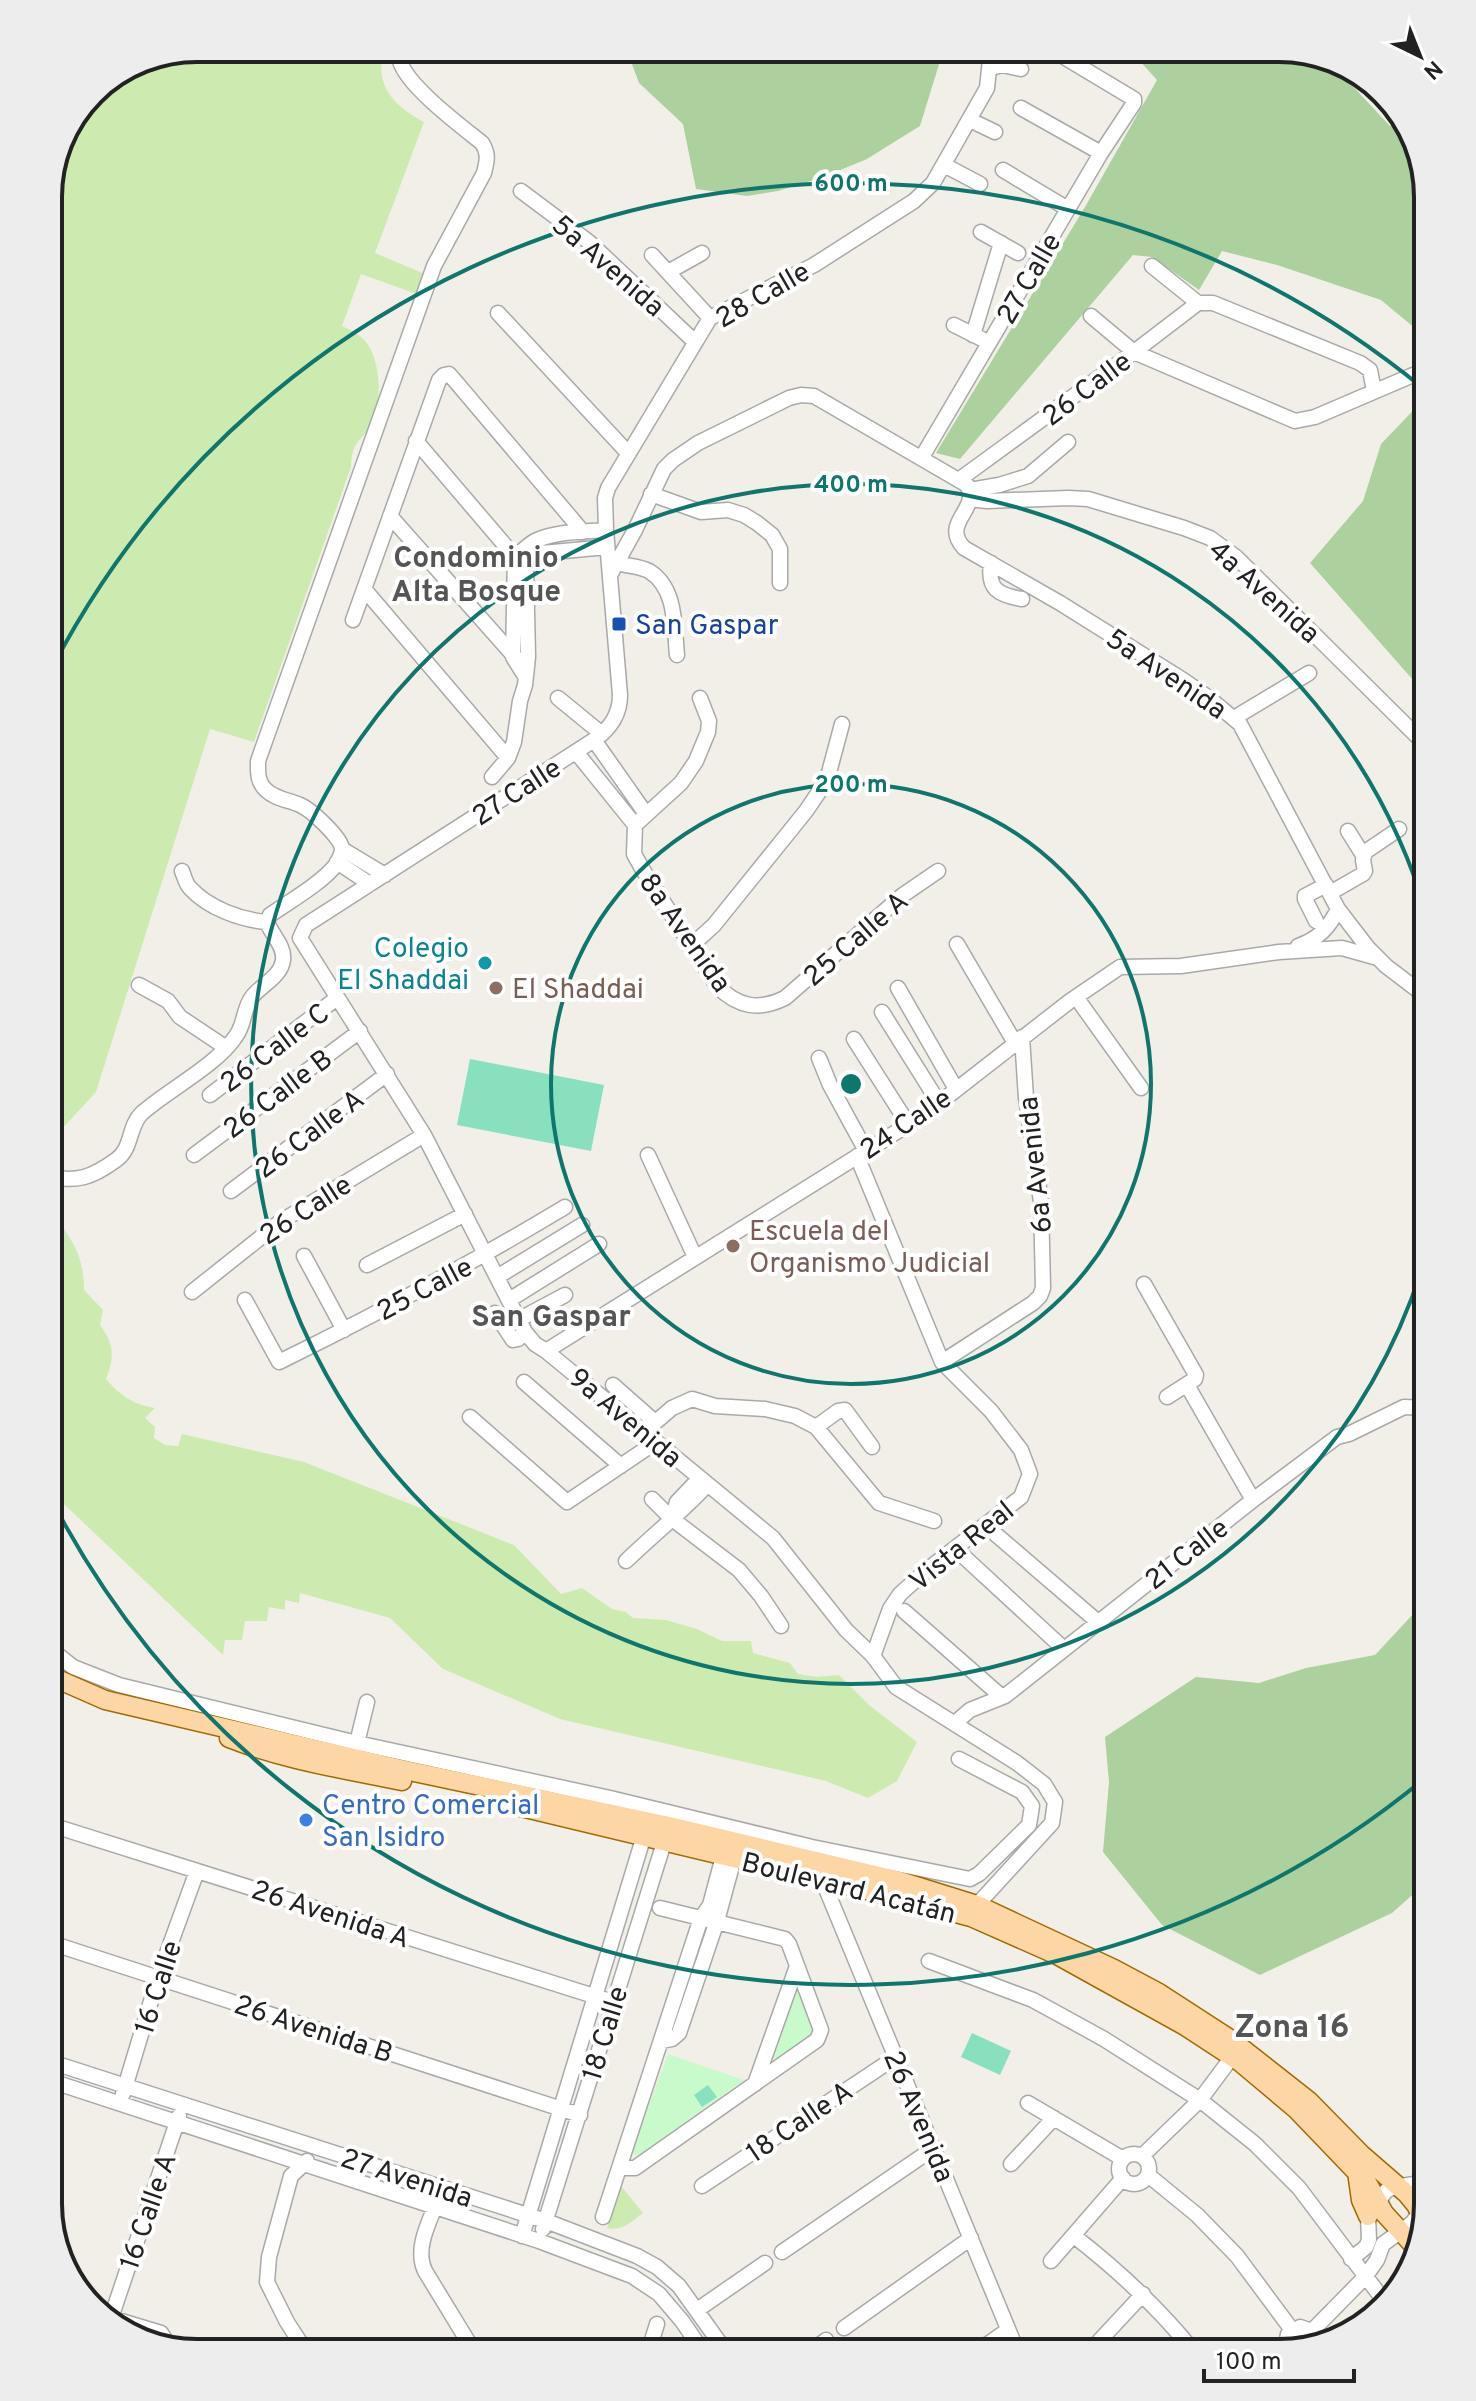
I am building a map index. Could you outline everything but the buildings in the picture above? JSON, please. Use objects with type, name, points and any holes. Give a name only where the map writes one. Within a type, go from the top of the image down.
[{"type":"main road","name":"Boulevard Acatán","points":[[62,1681],[105,1700],[731,1849],[900,1881],[1114,1969],[1159,1993],[1230,2039],[1309,2101],[1362,2155],[1414,2201]]},
{"type":"main road","name":"Boulevard Acatán","points":[[731,1849],[822,1879],[974,1911],[1132,1995],[1232,2057],[1296,2109],[1368,2184],[1373,2208],[1384,2213],[1409,2240]]},
{"type":"street","points":[[267,922],[270,915],[326,874],[340,856],[340,841],[303,806],[266,791],[258,779],[258,761],[434,266],[484,173],[487,160],[487,151],[482,143],[435,106],[401,62]]},
{"type":"street","name":"28 Calle","points":[[613,570],[607,547],[605,498],[608,488],[710,318],[814,265],[914,201],[933,183],[970,120],[987,88],[988,62]]},
{"type":"street","points":[[995,62],[1021,69]]},
{"type":"street","name":"27 Calle","points":[[922,457],[1101,153],[1134,103],[1134,99],[1072,62]]},
{"type":"street","points":[[1021,108],[1101,153]]},
{"type":"street","points":[[970,120],[995,132]]},
{"type":"street","points":[[944,165],[980,184]]},
{"type":"street","points":[[1003,170],[1068,209]]},
{"type":"street","name":"5a Avenida","points":[[521,191],[589,242],[695,342]]},
{"type":"street","points":[[981,232],[1018,253]]},
{"type":"street","points":[[973,335],[1001,243]]},
{"type":"street","points":[[668,272],[702,253]]},
{"type":"street","points":[[652,255],[710,318]]},
{"type":"street","points":[[1152,266],[1206,303],[1360,363],[1370,370],[1374,391]]},
{"type":"street","name":"26 Calle","points":[[967,490],[1134,352],[1206,303]]},
{"type":"street","points":[[498,313],[628,453]]},
{"type":"street","points":[[1091,316],[1134,352],[1295,421],[1315,417],[1413,375]]},
{"type":"street","points":[[954,325],[990,343]]},
{"type":"street","points":[[353,620],[416,441],[439,380],[444,375],[449,374],[583,532]]},
{"type":"street","name":"4a Avenida","points":[[613,570],[664,469],[698,443],[789,398],[814,396],[922,457],[987,501],[1088,499],[1171,523],[1210,538],[1236,557],[1414,733]]},
{"type":"street","points":[[416,441],[520,562]]},
{"type":"street","points":[[967,490],[1028,476],[1068,442]]},
{"type":"street","name":"5a Avenida","points":[[967,490],[955,530],[964,548],[1060,603],[1193,686],[1240,724],[1338,909],[1377,957],[1414,987]]},
{"type":"street","points":[[651,494],[701,512],[728,510],[757,523],[772,535],[780,549],[780,583]]},
{"type":"street","points":[[390,516],[520,657]]},
{"type":"street","points":[[492,777],[508,758],[514,742],[525,676],[520,657],[520,562],[533,542],[553,535],[606,530]]},
{"type":"street","points":[[520,562],[542,553],[607,547]]},
{"type":"street","points":[[991,563],[989,576],[993,587],[1007,597],[1022,599]]},
{"type":"street","points":[[613,570],[649,571],[660,581],[670,596],[677,655]]},
{"type":"street","name":"27 Calle","points":[[301,943],[300,935],[306,925],[576,752],[610,726],[620,706],[613,570]]},
{"type":"street","points":[[365,590],[508,758]]},
{"type":"street","points":[[1234,718],[1309,673]]},
{"type":"street","name":"8a Avenida","points":[[558,698],[598,737],[640,820],[634,854],[717,986],[732,1000],[751,1005],[771,1005]]},
{"type":"street","points":[[576,752],[640,820],[681,783],[696,761],[708,732],[709,721],[700,698]]},
{"type":"street","points":[[691,946],[714,925],[806,811],[827,780],[842,724]]},
{"type":"street","points":[[1363,855],[1399,829]]},
{"type":"street","points":[[1316,921],[1305,896],[1365,871],[1363,855],[1348,831]]},
{"type":"street","points":[[340,856],[385,875]]},
{"type":"street","points":[[340,856],[370,884]]},
{"type":"street","points":[[182,871],[190,888],[212,904],[235,917],[267,922]]},
{"type":"street","name":"25 Calle A","points":[[771,1005],[799,988],[903,895],[938,871]]},
{"type":"street","name":"24 Calle","points":[[1279,952],[1318,937],[1331,924],[1338,909]]},
{"type":"street","points":[[62,1179],[82,1179],[123,1155],[139,1115],[235,1038],[249,1000],[272,979],[283,960],[281,948],[267,922]]},
{"type":"street","name":"9a Avenida","points":[[301,943],[424,1135],[522,1326],[535,1344],[652,1432],[703,1482],[773,1538],[846,1630],[873,1656],[901,1691],[955,1723],[1049,1789],[1055,1802],[1054,1816],[1048,1829],[974,1911]]},
{"type":"street","points":[[957,944],[1018,1040]]},
{"type":"street","name":"24 Calle","points":[[546,1351],[908,1124],[1120,967],[1181,966],[1279,952],[1342,948],[1377,957]]},
{"type":"street","points":[[139,985],[168,1001],[180,1017],[225,1047]]},
{"type":"street","points":[[898,988],[956,1089]]},
{"type":"street","points":[[1076,997],[1141,1088]]},
{"type":"street","name":"26 Calle C","points":[[210,1095],[337,998]]},
{"type":"street","points":[[882,1012],[939,1103]]},
{"type":"street","name":"26 Calle B","points":[[194,1155],[360,1031]]},
{"type":"street","points":[[854,1039],[908,1124]]},
{"type":"street","name":"6a Avenida","points":[[942,1362],[1033,1303],[1042,1292],[1041,1202],[1018,1040]]},
{"type":"street","points":[[819,1058],[862,1153],[942,1362]]},
{"type":"street","name":"26 Calle A","points":[[231,1191],[387,1074]]},
{"type":"street","name":"26 Calle","points":[[192,1292],[280,1222],[424,1135]]},
{"type":"street","points":[[648,1155],[695,1257]]},
{"type":"street","name":"25 Calle","points":[[245,1300],[279,1362],[485,1255],[565,1207]]},
{"type":"street","points":[[367,1265],[465,1214]]},
{"type":"street","points":[[497,1277],[582,1225]]},
{"type":"street","points":[[509,1300],[599,1244]]},
{"type":"street","points":[[304,1256],[344,1330]]},
{"type":"street","points":[[1144,1284],[1196,1375],[1195,1379],[1167,1397]]},
{"type":"street","points":[[495,1313],[513,1340],[518,1339],[522,1326],[565,1295]]},
{"type":"street","name":"Vista Real","points":[[873,1656],[890,1609],[900,1594],[1021,1497],[1030,1474],[1021,1450],[991,1411],[942,1362]]},
{"type":"street","points":[[524,1382],[621,1466]]},
{"type":"street","points":[[613,1385],[652,1432]]},
{"type":"street","points":[[1187,1385],[1253,1500]]},
{"type":"street","points":[[470,1417],[567,1502],[621,1466],[672,1408],[692,1399],[715,1406],[765,1409],[795,1416],[816,1427],[879,1503],[934,1521]]},
{"type":"street","name":"21 Calle","points":[[955,1723],[970,1710],[1002,1697],[1337,1437],[1404,1407],[1414,1407]]},
{"type":"street","points":[[816,1427],[843,1409],[872,1447]]},
{"type":"street","points":[[626,1561],[686,1507],[703,1482]]},
{"type":"street","points":[[652,1499],[671,1518],[739,1570],[781,1626]]},
{"type":"street","points":[[993,1532],[1098,1622]]},
{"type":"street","points":[[961,1554],[1064,1649]]},
{"type":"street","points":[[904,1611],[1002,1697]]},
{"type":"street","points":[[62,1658],[73,1667],[119,1685],[357,1743],[610,1798],[812,1847],[970,1879],[1029,1825],[1032,1806],[1022,1792],[959,1759]]},
{"type":"street","points":[[357,1743],[367,1702]]},
{"type":"street","name":"26 Avenida A","points":[[62,1828],[613,2002]]},
{"type":"street","name":"18 Calle","points":[[522,2236],[646,1828]]},
{"type":"street","name":"18 Calle","points":[[539,2241],[667,1833]]},
{"type":"street","points":[[603,2217],[701,1918],[710,1905],[731,1849]]},
{"type":"street","points":[[661,2041],[668,2041],[679,2033],[717,1921],[731,1849]]},
{"type":"street","name":"16 Calle","points":[[119,2104],[158,1978],[197,1871]]},
{"type":"street","name":"26 Avenida","points":[[822,1879],[1012,2339]]},
{"type":"street","points":[[620,2168],[635,2168],[817,2040],[821,2034],[785,1939],[660,1908]]},
{"type":"street","name":"26 Avenida B","points":[[62,1947],[580,2115]]},
{"type":"street","points":[[929,1961],[1033,2000],[1104,2039],[1200,2100],[1255,2144],[1299,2188],[1379,2294]]},
{"type":"street","points":[[755,2084],[797,1966]]},
{"type":"street","name":"18 Calle A","points":[[702,2186],[896,2057]]},
{"type":"street","points":[[1142,2156],[1200,2100],[1232,2057]]},
{"type":"street","name":"27 Avenida","points":[[62,2065],[528,2215],[637,2256],[657,2267],[679,2286],[717,2339]]},
{"type":"street","name":"27 Avenida","points":[[62,2085],[539,2241],[632,2276],[659,2294],[693,2339]]},
{"type":"street","points":[[1028,2103],[1123,2159]]},
{"type":"street","name":"16 Calle A","points":[[114,2309],[183,2104]]},
{"type":"street","points":[[1011,2164],[1054,2118]]},
{"type":"street","points":[[298,2339],[267,2282],[269,2257],[291,2176],[305,2165],[314,2146]]},
{"type":"street","points":[[782,2252],[934,2148]]},
{"type":"street","points":[[1134,2154],[1142,2156],[1149,2167],[1148,2175],[1136,2184],[1126,2182],[1119,2171],[1123,2159],[1134,2154]]},
{"type":"street","points":[[1148,2175],[1197,2215],[1237,2256],[1292,2330]]},
{"type":"street","points":[[1051,2261],[1123,2178]]},
{"type":"street","points":[[1351,2259],[1366,2247],[1373,2208],[1386,2191],[1414,2184]]},
{"type":"street","points":[[442,2188],[421,2247],[422,2265],[467,2339]]},
{"type":"street","points":[[1373,2208],[1383,2244]]},
{"type":"street","points":[[1319,2332],[1365,2277],[1383,2244],[1413,2222]]},
{"type":"street","points":[[1074,2236],[1143,2294],[1184,2339]]},
{"type":"street","points":[[844,2328],[971,2238]]},
{"type":"street","points":[[697,2310],[765,2263]]},
{"type":"street","points":[[1101,2339],[1143,2294]]},
{"type":"street","points":[[652,2339],[657,2324]]},
{"type":"street","points":[[1286,2339],[1292,2330],[1304,2327],[1311,2335]]},
{"type":"street","points":[[995,2339],[1008,2330]]},
{"type":"green space","points":[[197,62],[382,62],[384,84],[389,93],[403,109],[424,122],[375,253],[427,275],[419,295],[361,274],[342,326],[363,339],[374,356],[379,391],[376,414],[353,451],[351,467],[254,742],[210,729],[96,1092],[62,1129],[62,188],[72,145],[85,122],[122,85],[145,72],[171,65]]},
{"type":"green space","points":[[631,62],[940,62],[920,126],[867,159],[821,178],[778,191],[747,196],[696,189],[683,124],[639,83]]},
{"type":"green space","points":[[1141,62],[1288,62],[1322,69],[1349,82],[1390,126],[1393,125],[1409,162],[1414,197],[1414,327],[1381,300],[1277,265],[1222,251],[1199,290],[1152,257],[1133,255],[960,459],[936,453],[1085,207],[1157,80]]},
{"type":"green space","points":[[1414,410],[1414,681],[1310,563],[1363,501],[1381,444]]},
{"type":"green space","points":[[470,1059],[604,1085],[591,1151],[457,1125]]},
{"type":"green space","points":[[62,1226],[78,1254],[84,1290],[103,1310],[100,1325],[112,1350],[106,1379],[128,1398],[155,1408],[145,1418],[155,1427],[154,1438],[165,1445],[178,1446],[182,1434],[304,1462],[514,1545],[561,1594],[582,1588],[612,1609],[626,1612],[633,1618],[666,1620],[697,1629],[722,1641],[751,1641],[753,1653],[790,1663],[798,1674],[817,1677],[839,1675],[869,1705],[917,1742],[897,1781],[868,1798],[826,1781],[560,1719],[443,1669],[390,1618],[300,1593],[299,1603],[285,1600],[285,1610],[269,1607],[267,1621],[245,1621],[242,1640],[225,1640],[223,1655],[62,1502]]},
{"type":"green space","points":[[1414,1613],[1414,1893],[1392,1913],[1260,1975],[1162,1925],[1103,1852],[1109,1782],[1105,1737],[1196,1677],[1259,1683],[1306,1668],[1375,1655]]},
{"type":"green space","points":[[796,1989],[801,1991],[816,2033],[777,2060],[771,2056]]},
{"type":"green space","points":[[972,2033],[1011,2051],[1000,2075],[961,2057]]},
{"type":"green space","points":[[668,2054],[744,2080],[639,2155],[634,2155],[632,2151]]},
{"type":"green space","points":[[708,2085],[717,2097],[702,2107],[694,2095]]},
{"type":"green space","points":[[621,2186],[643,2213],[622,2227],[607,2228]]},
{"type":"place","name":"San Gaspar","points":[[619,624]]},
{"type":"place","name":"Colegio El Shaddai","points":[[485,963]]},
{"type":"place","name":"El Shaddai","points":[[496,988]]},
{"type":"place","name":"Escuela del Organismo Judicial","points":[[733,1246]]},
{"type":"place","name":"Centro Comercial San Isidro","points":[[306,1820]]},
{"type":"district","name":"Condominio Alta Bosque","points":[[476,574]]},
{"type":"district","name":"San Gaspar","points":[[551,1316]]},
{"type":"district","name":"Zona 16","points":[[1292,2026]]}]
